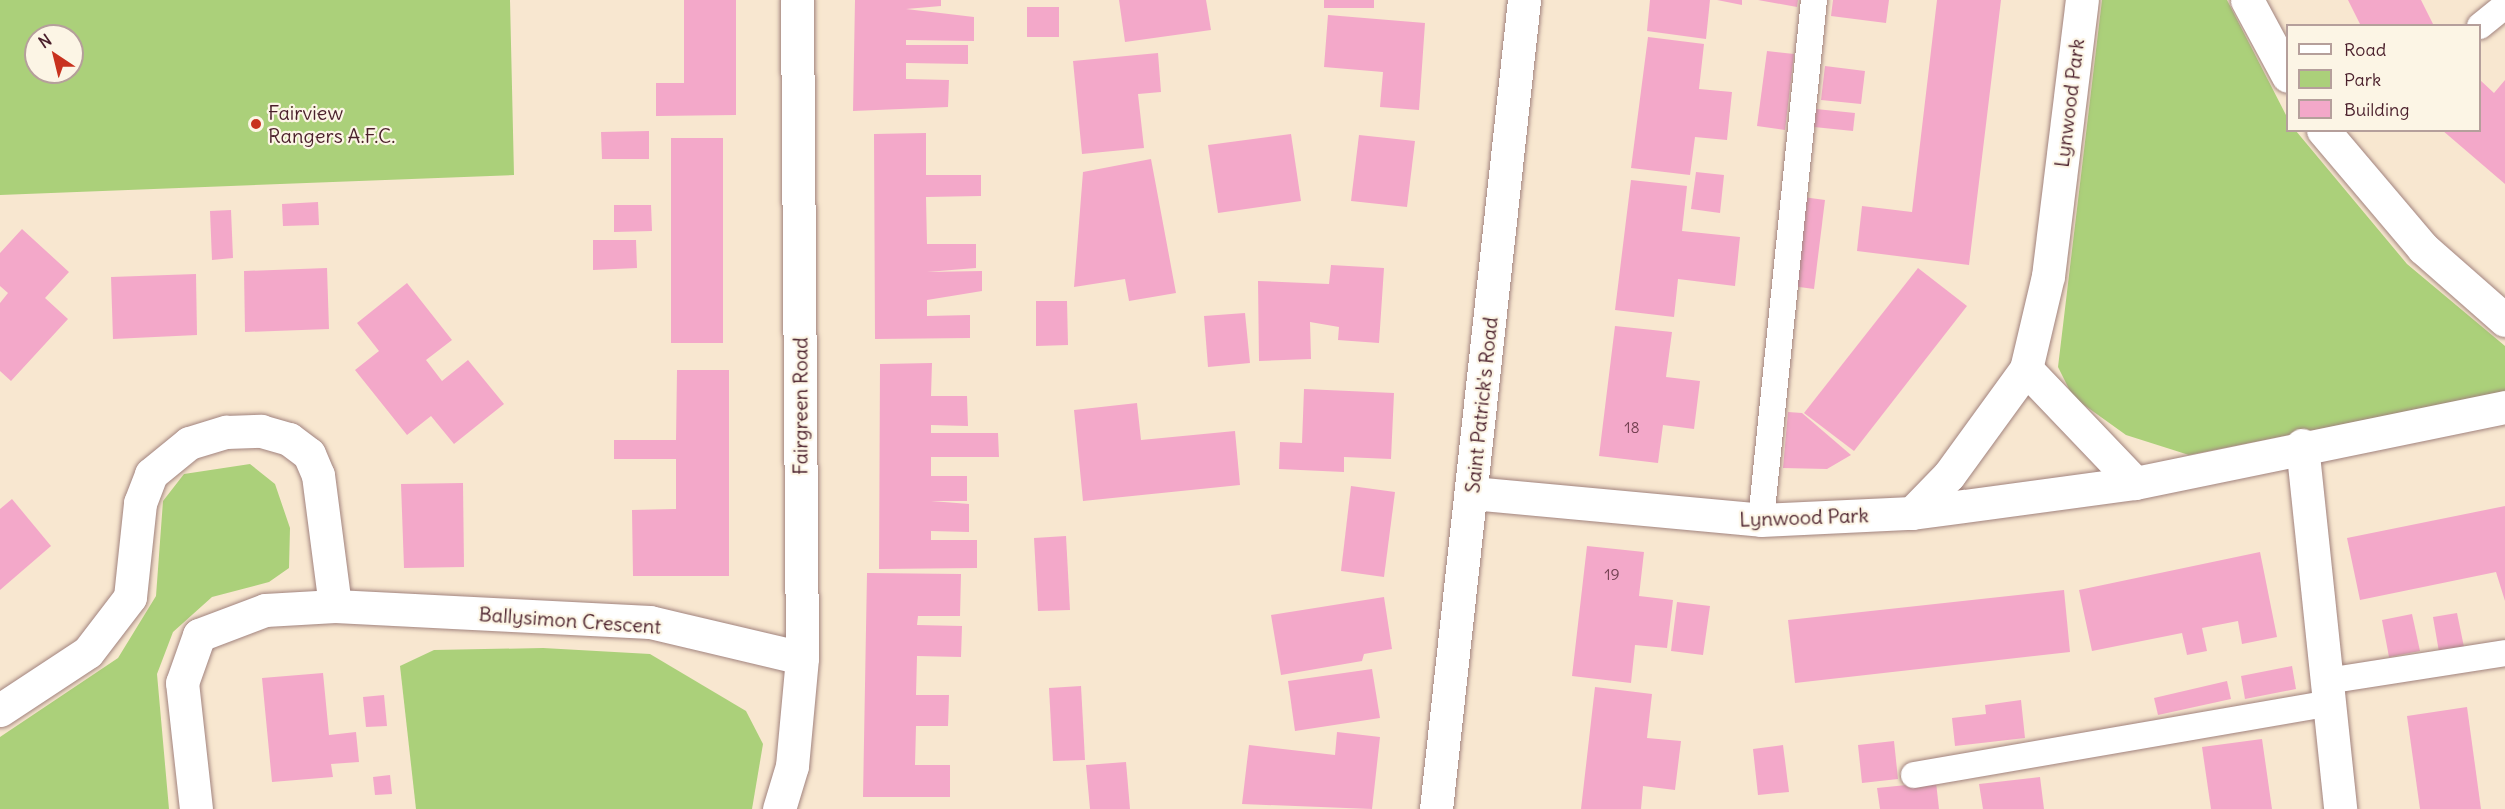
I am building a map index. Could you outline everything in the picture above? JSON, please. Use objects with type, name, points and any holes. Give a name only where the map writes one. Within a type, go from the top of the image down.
[{"type":"street","name":"Fairgreen Road","points":[[778,809],[792,766],[802,658],[797,0]]},
{"type":"street","name":"Saint Patrick's Road","points":[[1436,809],[1524,0]]},
{"type":"street","name":"Lynwood Park","points":[[2026,369],[2048,276],[2082,0]]},
{"type":"street","points":[[2247,0],[2286,72]]},
{"type":"street","points":[[2335,135],[2423,248],[2505,320]]},
{"type":"street","points":[[1912,513],[1950,475],[2026,369],[2135,483]]},
{"type":"street","name":"Lynwood Park","points":[[1472,493],[1761,520],[1912,513],[2135,483],[2302,445],[2505,407]]},
{"type":"street","points":[[0,710],[88,652],[130,597],[140,503],[151,474],[167,456],[198,440],[226,432],[261,431],[289,439],[309,454],[318,475],[335,606]]},
{"type":"street","points":[[2302,445],[2340,809]]},
{"type":"street","name":"Ballysimon Crescent","points":[[196,809],[182,683],[199,635],[265,610],[335,606],[650,622],[802,658]]},
{"type":"lane","points":[[1761,520],[1814,0]]},
{"type":"lane","points":[[2481,25],[2505,6]]},
{"type":"lane","points":[[1914,775],[2328,692],[2505,653]]},
{"type":"green space","name":"Fairview Rangers A.F.C.","points":[[0,0],[510,0],[514,175],[0,195]]},
{"type":"green space","points":[[2102,0],[2227,0],[2286,115],[2286,132],[2297,132],[2407,264],[2505,346],[2505,392],[2189,455],[2126,435],[2073,397],[2058,367]]},
{"type":"green space","points":[[250,464],[275,484],[290,528],[289,568],[269,582],[212,597],[173,632],[157,674],[169,809],[0,809],[0,737],[118,658],[156,596],[163,501],[184,474]]},
{"type":"green space","points":[[543,648],[650,654],[746,711],[763,744],[752,809],[416,809],[400,666],[434,650]]},
{"type":"building","points":[[684,0],[736,0],[736,115],[656,116],[656,83],[684,83]]},
{"type":"building","points":[[855,0],[941,0],[941,6],[906,9],[974,17],[974,41],[906,40],[906,45],[968,45],[968,64],[906,63],[906,79],[949,80],[948,107],[853,111]]},
{"type":"building","points":[[1119,0],[1206,0],[1211,30],[1125,42]]},
{"type":"building","points":[[1324,0],[1374,0],[1374,8],[1324,8]]},
{"type":"building","points":[[1650,0],[1710,0],[1706,39],[1647,31]]},
{"type":"building","points":[[1717,0],[1742,0],[1742,5]]},
{"type":"building","points":[[1758,0],[1798,0],[1797,7]]},
{"type":"building","points":[[1833,0],[1889,0],[1886,23],[1831,16]]},
{"type":"building","points":[[1937,0],[2001,0],[1969,265],[1857,251],[1862,206],[1912,212]]},
{"type":"building","points":[[2348,0],[2421,0],[2433,24],[2360,24]]},
{"type":"building","points":[[1027,7],[1059,7],[1059,37],[1027,37]]},
{"type":"building","points":[[1328,15],[1425,23],[1419,110],[1380,107],[1383,72],[1324,67]]},
{"type":"building","points":[[1648,37],[1704,44],[1699,89],[1732,92],[1727,140],[1695,137],[1690,175],[1631,168]]},
{"type":"building","points":[[1767,51],[1794,54],[1785,130],[1757,126]]},
{"type":"building","points":[[1158,53],[1161,92],[1138,94],[1144,148],[1082,154],[1073,61]]},
{"type":"building","points":[[1825,66],[1865,71],[1861,104],[1821,100]]},
{"type":"building","points":[[2505,80],[2505,184],[2444,132],[2481,132],[2481,81],[2494,93]]},
{"type":"building","points":[[1816,109],[1855,113],[1853,131],[1814,127]]},
{"type":"building","points":[[649,131],[649,159],[602,159],[601,132]]},
{"type":"building","points":[[926,133],[926,175],[981,175],[981,196],[926,197],[927,244],[976,244],[976,268],[927,272],[982,271],[982,291],[927,300],[927,316],[970,315],[970,338],[875,339],[874,134]]},
{"type":"building","points":[[1291,134],[1301,201],[1218,213],[1208,145]]},
{"type":"building","points":[[1359,135],[1415,141],[1407,207],[1351,201]]},
{"type":"building","points":[[671,138],[723,138],[723,343],[671,343]]},
{"type":"building","points":[[1151,159],[1176,293],[1129,301],[1125,279],[1074,287],[1083,172]]},
{"type":"building","points":[[1696,172],[1724,175],[1720,213],[1691,209]]},
{"type":"building","points":[[1631,180],[1687,186],[1682,231],[1740,237],[1735,286],[1678,279],[1674,317],[1615,310]]},
{"type":"building","points":[[1803,197],[1825,200],[1814,289],[1792,286]]},
{"type":"building","points":[[318,202],[319,225],[283,226],[282,204]]},
{"type":"building","points":[[614,205],[651,205],[652,231],[614,232]]},
{"type":"building","points":[[231,210],[233,258],[212,260],[210,211]]},
{"type":"building","points":[[22,229],[69,272],[45,298],[68,319],[11,381],[0,371],[0,303],[8,293],[0,286],[0,253]]},
{"type":"building","points":[[593,240],[636,240],[637,268],[593,270]]},
{"type":"building","points":[[1331,265],[1384,268],[1379,343],[1338,340],[1339,327],[1310,322],[1311,359],[1259,361],[1258,281],[1329,284]]},
{"type":"building","points":[[327,268],[329,329],[245,332],[244,271]]},
{"type":"building","points":[[1918,268],[1967,306],[1854,451],[1804,413]]},
{"type":"building","points":[[196,274],[197,335],[113,339],[111,277]]},
{"type":"building","points":[[407,283],[452,340],[426,360],[442,381],[468,360],[504,404],[454,444],[431,416],[407,435],[355,370],[379,351],[357,323]]},
{"type":"building","points":[[1036,301],[1067,301],[1068,345],[1036,346]]},
{"type":"building","points":[[1245,313],[1250,363],[1208,367],[1204,316]]},
{"type":"building","points":[[1615,326],[1672,332],[1666,377],[1700,381],[1694,429],[1663,425],[1658,463],[1599,456]]},
{"type":"building","points":[[932,363],[931,396],[967,396],[968,426],[931,425],[931,433],[998,433],[999,457],[931,457],[931,476],[967,476],[967,501],[931,501],[969,504],[969,532],[931,531],[931,540],[977,540],[977,568],[879,569],[880,364]]},
{"type":"building","points":[[677,370],[729,370],[729,576],[633,576],[632,510],[676,509],[676,459],[614,459],[614,440],[676,440]]},
{"type":"building","points":[[1304,389],[1394,393],[1391,459],[1344,457],[1344,472],[1279,469],[1280,442],[1302,443]]},
{"type":"building","points":[[1137,403],[1141,440],[1235,431],[1240,485],[1083,501],[1074,410]]},
{"type":"building","points":[[1788,412],[1802,413],[1851,455],[1827,469],[1783,468]]},
{"type":"building","points":[[463,483],[464,567],[404,568],[401,484]]},
{"type":"building","points":[[1351,486],[1395,492],[1384,577],[1341,571]]},
{"type":"building","points":[[12,499],[51,546],[0,590],[0,509]]},
{"type":"building","points":[[2505,506],[2505,601],[2496,572],[2360,600],[2347,538]]},
{"type":"building","points":[[1066,536],[1070,610],[1038,611],[1034,538]]},
{"type":"building","points":[[1587,546],[1644,552],[1639,596],[1673,600],[1667,648],[1635,645],[1631,683],[1572,676]]},
{"type":"building","points":[[2260,552],[2277,637],[2242,644],[2238,621],[2202,628],[2207,651],[2187,655],[2182,633],[2092,651],[2079,590]]},
{"type":"building","points":[[867,573],[961,574],[960,616],[918,616],[917,625],[962,626],[961,657],[917,656],[916,695],[949,695],[948,726],[916,726],[915,765],[950,765],[950,797],[863,797]]},
{"type":"building","points":[[2064,590],[2070,652],[1795,683],[1788,620]]},
{"type":"building","points":[[1384,597],[1392,649],[1364,654],[1362,661],[1281,675],[1271,615]]},
{"type":"building","points":[[1677,602],[1710,606],[1703,655],[1671,651]]},
{"type":"building","points":[[2457,613],[2464,647],[2439,652],[2433,617]]},
{"type":"building","points":[[2412,614],[2420,651],[2389,657],[2382,620]]},
{"type":"building","points":[[2292,666],[2296,689],[2245,699],[2241,676]]},
{"type":"building","points":[[1372,669],[1380,718],[1295,731],[1288,681]]},
{"type":"building","points":[[323,673],[329,735],[356,732],[359,762],[331,764],[333,777],[272,782],[262,678]]},
{"type":"building","points":[[2227,681],[2231,699],[2158,715],[2154,698]]},
{"type":"building","points":[[1081,686],[1085,760],[1053,761],[1049,688]]},
{"type":"building","points":[[1595,687],[1652,694],[1647,738],[1681,741],[1675,790],[1643,786],[1641,809],[1581,809]]},
{"type":"building","points":[[384,695],[387,726],[366,727],[363,697]]},
{"type":"building","points":[[2021,700],[2025,738],[1955,746],[1952,718],[1986,714],[1985,705]]},
{"type":"building","points":[[2467,707],[2481,809],[2420,809],[2407,716]]},
{"type":"building","points":[[1337,732],[1380,737],[1372,809],[1242,804],[1249,745],[1335,755]]},
{"type":"building","points":[[2262,739],[2272,809],[2211,809],[2202,747]]},
{"type":"building","points":[[1894,741],[1898,779],[1862,783],[1858,745]]},
{"type":"building","points":[[1783,745],[1789,792],[1758,795],[1753,749]]},
{"type":"building","points":[[1126,762],[1130,809],[1090,809],[1086,765]]},
{"type":"building","points":[[390,775],[392,794],[375,795],[373,777]]},
{"type":"building","points":[[2040,777],[2044,809],[1983,809],[1979,784]]},
{"type":"building","points":[[1936,782],[1939,809],[1880,809],[1877,788]]},
{"type":"place","name":"Fairview Rangers A.F.C.","points":[[256,124]]}]
